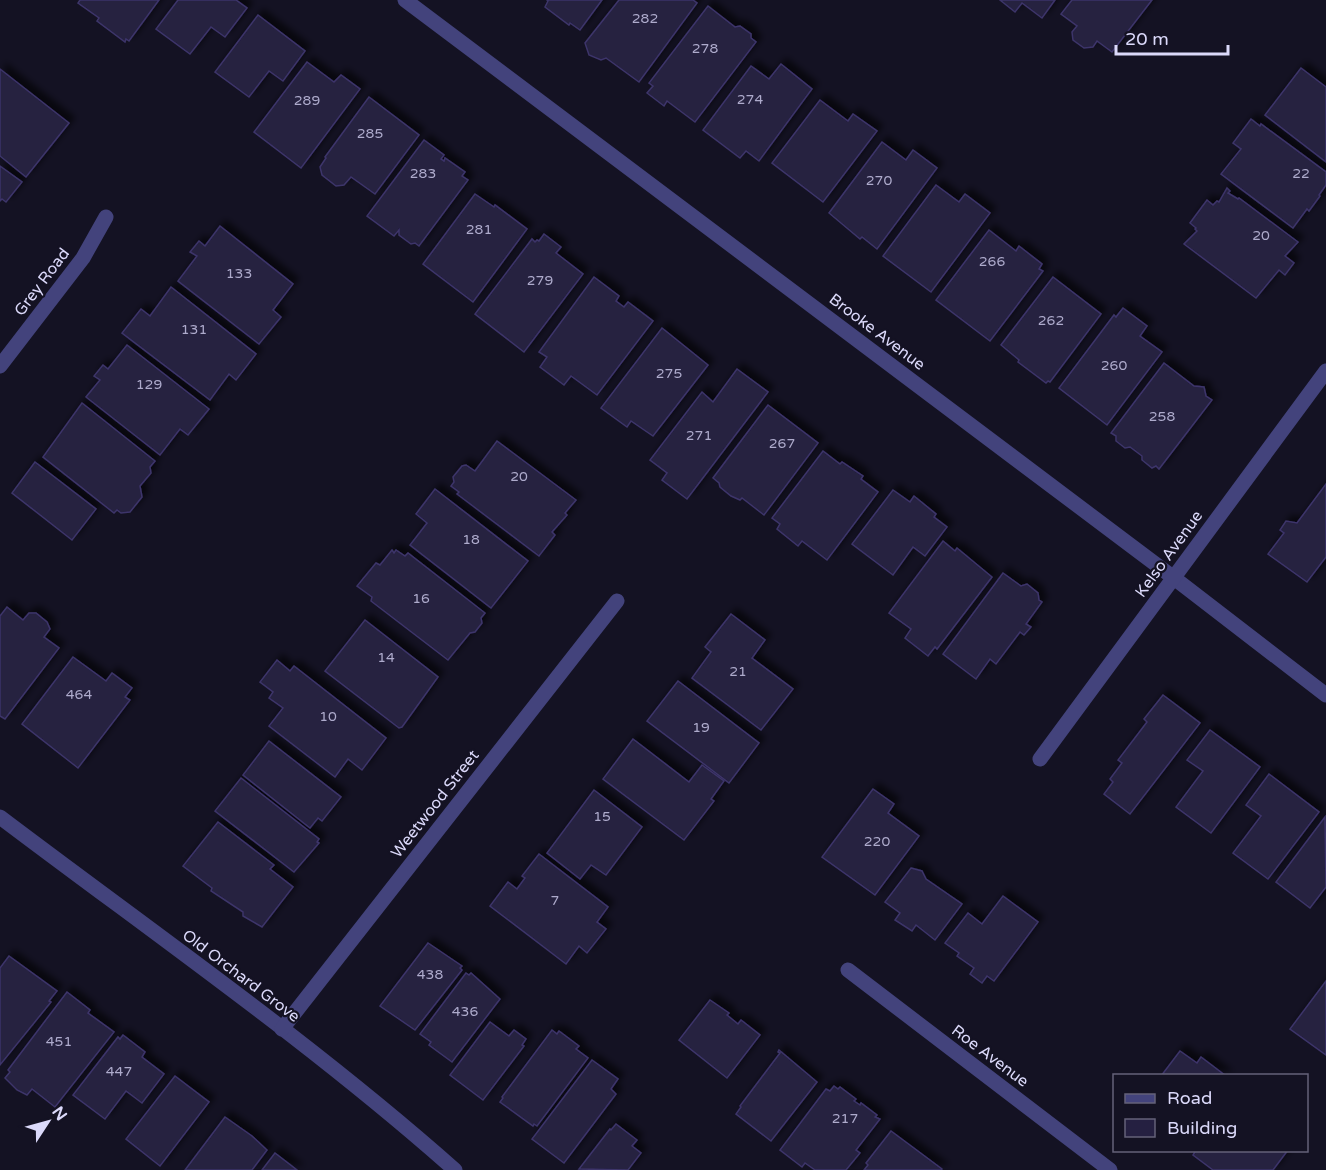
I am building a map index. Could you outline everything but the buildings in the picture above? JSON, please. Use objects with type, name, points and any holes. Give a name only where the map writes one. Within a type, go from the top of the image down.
[{"type":"street","name":"Brooke Avenue","points":[[405,0],[1174,578],[1326,695]]},
{"type":"street","name":"Grey Road","points":[[0,366],[84,258],[106,216]]},
{"type":"street","name":"Kelso Avenue","points":[[1040,759],[1326,371]]},
{"type":"street","name":"Weetwood Street","points":[[282,1029],[617,601]]},
{"type":"street","name":"Old Orchard Grove","points":[[0,817],[282,1029],[410,1130],[455,1170]]},
{"type":"street","name":"Roe Avenue","points":[[848,970],[1110,1170]]}]
